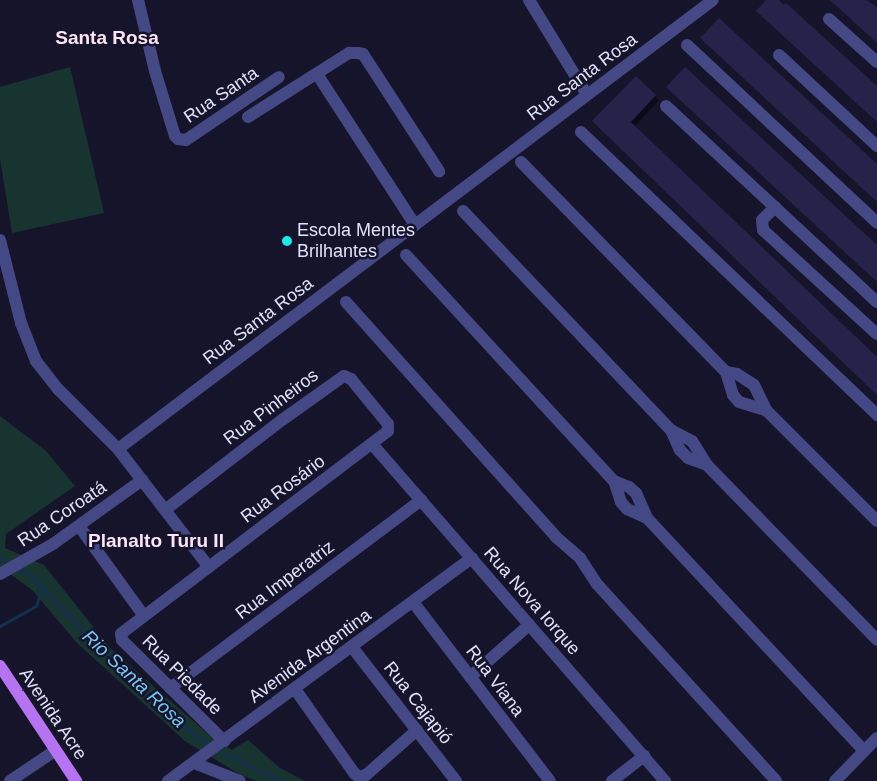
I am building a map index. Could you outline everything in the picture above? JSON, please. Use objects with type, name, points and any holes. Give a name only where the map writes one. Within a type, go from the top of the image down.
[{"type":"main road","name":"Avenida Acre","points":[[2,673],[76,781]]},
{"type":"street","name":"Rua Santa","points":[[138,0],[155,71],[175,136],[182,141],[279,77]]},
{"type":"street","points":[[529,0],[587,95]]},
{"type":"street","name":"Rua Santa Rosa","points":[[118,449],[713,0]]},
{"type":"street","points":[[829,19],[877,62]]},
{"type":"street","points":[[687,45],[877,223]]},
{"type":"street","points":[[248,117],[349,53],[363,54],[439,171]]},
{"type":"street","points":[[779,55],[877,146]]},
{"type":"street","points":[[317,74],[415,225]]},
{"type":"street","points":[[666,106],[877,302]]},
{"type":"street","points":[[581,132],[877,415]]},
{"type":"street","points":[[521,162],[726,372],[733,395],[739,402],[766,410]]},
{"type":"street","points":[[775,207],[762,220],[763,230],[877,334]]},
{"type":"street","points":[[463,211],[671,430],[680,450],[688,458],[707,465],[877,640]]},
{"type":"street","points":[[0,240],[21,323],[36,361],[58,388],[118,449],[209,567]]},
{"type":"street","points":[[406,255],[614,480],[629,487],[636,493],[647,518],[870,745],[835,781]]},
{"type":"street","points":[[346,302],[556,537],[580,558],[597,584],[776,781]]},
{"type":"street","points":[[726,372],[737,374],[754,385],[766,410],[877,521]]},
{"type":"street","name":"Rua Pinheiros","points":[[165,510],[289,415],[344,376],[351,379],[389,427]]},
{"type":"street","name":"Rua Rosário","points":[[123,632],[372,444],[388,431],[389,427]]},
{"type":"street","name":"Rua Nova Iorque","points":[[372,444],[665,781]]},
{"type":"street","name":"Rua Coroatá","points":[[2,573],[79,526],[142,480]]},
{"type":"street","name":"Rua Imperatriz","points":[[170,688],[421,500]]},
{"type":"street","points":[[79,526],[144,616]]},
{"type":"street","name":"Avenida Argentina","points":[[169,781],[472,558]]},
{"type":"street","name":"Rua Viana","points":[[413,602],[550,781]]},
{"type":"street","points":[[470,677],[529,625]]},
{"type":"street","name":"Rua Piedade","points":[[123,632],[122,640],[223,742]]},
{"type":"street","name":"Rua Cajapió","points":[[352,647],[456,781]]},
{"type":"street","points":[[295,689],[354,773],[362,777],[417,730]]},
{"type":"street","points":[[10,781],[56,750]]},
{"type":"street","points":[[612,781],[644,756]]},
{"type":"street","points":[[199,759],[240,781]]},
{"type":"green space","points":[[70,67],[104,213],[12,233],[0,158],[0,87]]},
{"type":"green space","points":[[0,416],[46,451],[75,486],[6,534],[5,548],[44,565],[111,649],[215,740],[232,750],[248,740],[280,768],[305,781],[256,781],[241,775],[185,741],[77,643],[33,591],[0,566]]},
{"type":"building","points":[[766,0],[779,0],[784,5],[786,3],[877,86],[877,122],[756,11]]},
{"type":"building","points":[[830,0],[866,0],[877,7],[877,43]]},
{"type":"building","points":[[719,18],[877,164],[877,202],[700,38]]},
{"type":"building","points":[[685,67],[877,245],[877,282],[666,87]]},
{"type":"building","points":[[636,76],[656,95],[631,122],[877,357],[877,395],[592,121]]},
{"type":"waterway","name":"Rio Santa Rosa","points":[[0,557],[11,565]]},
{"type":"waterway","name":"Rio Santa Rosa","points":[[16,568],[31,576],[88,637],[182,725],[210,745]]},
{"type":"waterway","points":[[0,626],[36,606],[42,587]]},
{"type":"waterway","name":"Rio Santa Rosa","points":[[217,750],[282,781]]},
{"type":"place","name":"Escola Mentes Brilhantes","points":[[287,241]]},
{"type":"district","name":"Santa Rosa","points":[[107,38]]},
{"type":"district","name":"Planalto Turu II","points":[[156,541]]}]
